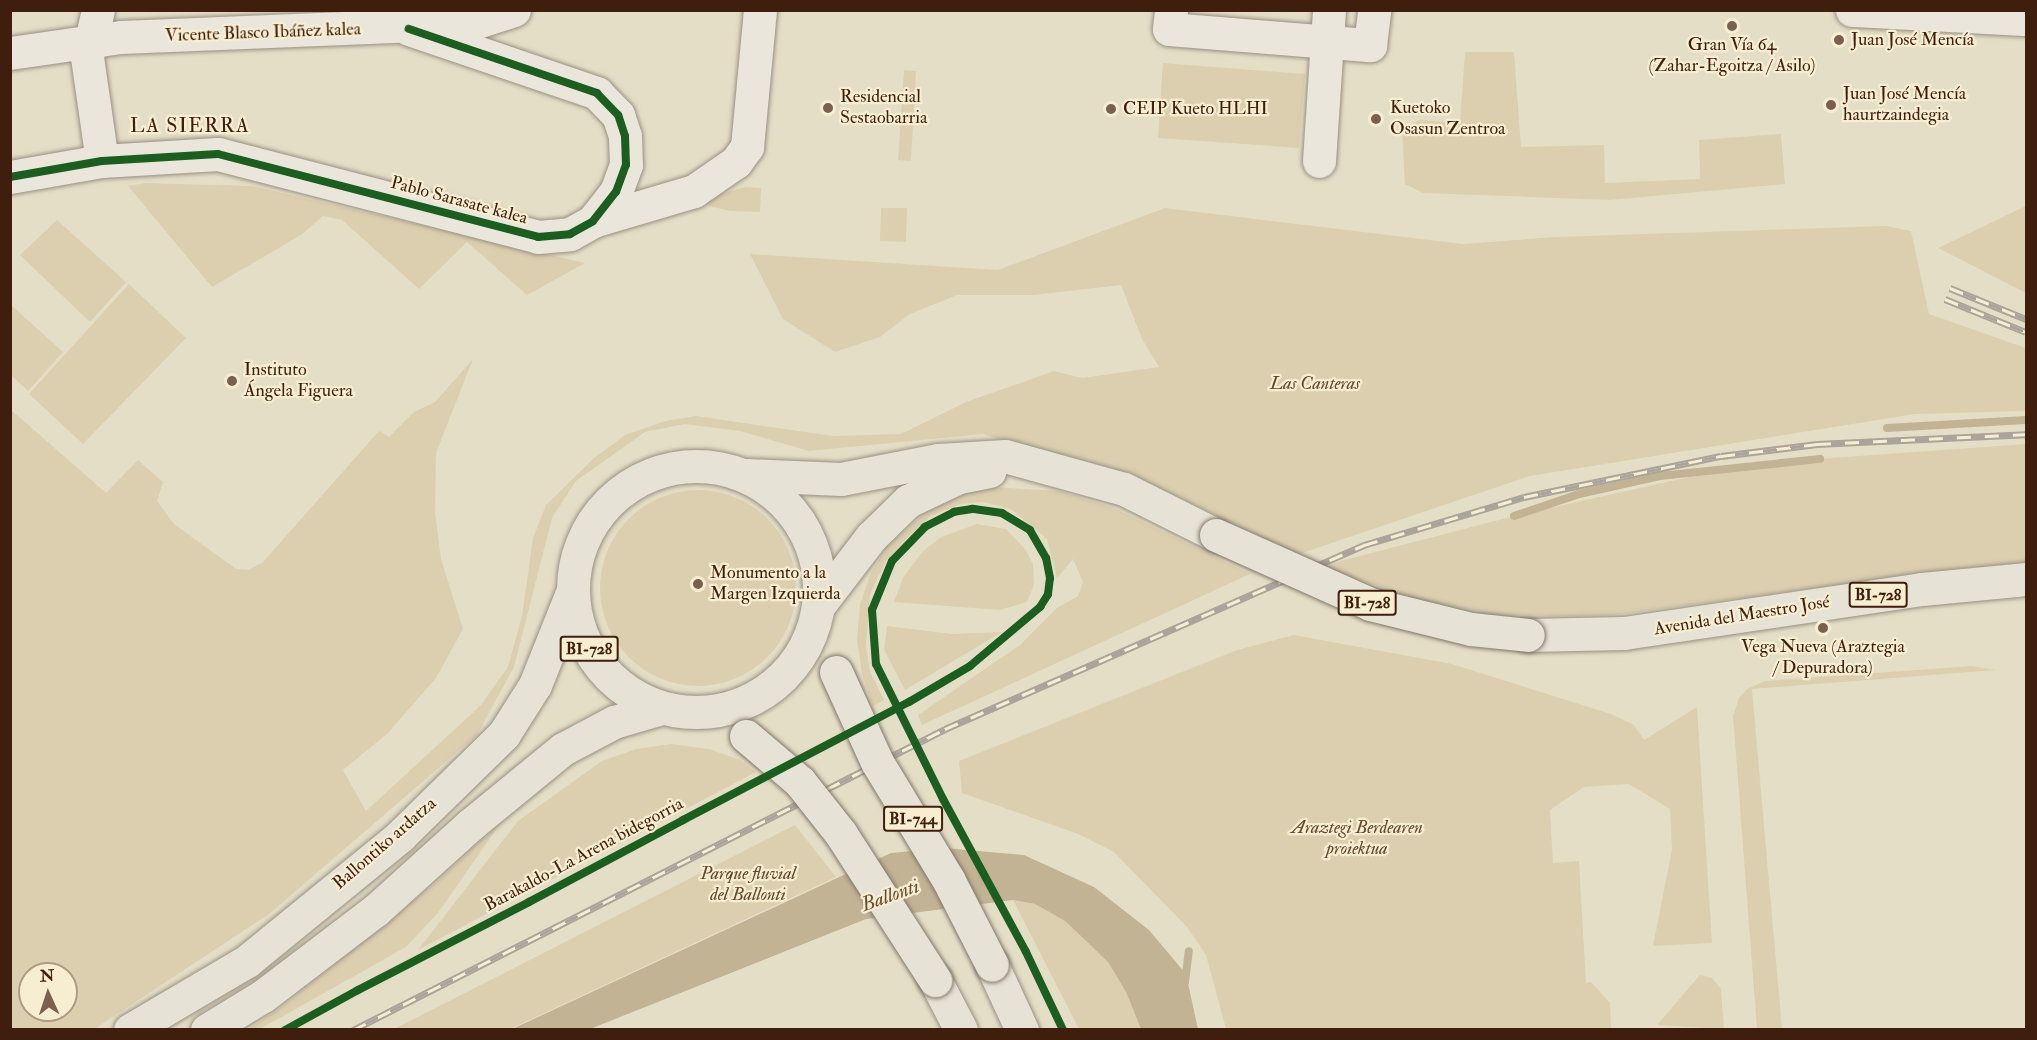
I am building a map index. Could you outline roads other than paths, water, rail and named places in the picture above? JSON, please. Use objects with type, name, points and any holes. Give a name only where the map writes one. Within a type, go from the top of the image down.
[{"type":"main road","name":"BI-728","points":[[1005,456],[1050,465],[958,477],[908,501],[871,537],[817,615],[802,653],[782,678],[756,698],[726,709],[695,713],[662,708],[627,692],[598,666],[579,632],[571,595],[574,564],[584,534],[602,508],[625,487],[653,472],[684,466],[715,466],[745,475],[841,479],[938,460],[1005,456]]},
{"type":"main road","name":"Avenida del Maestro José","points":[[1050,465],[1124,489],[1216,535],[1370,604],[1460,627],[1528,635],[1624,633],[1922,589],[2026,579]]},
{"type":"main road","name":"BI-728","points":[[745,475],[779,496],[804,528],[818,565],[817,615]]},
{"type":"main road","name":"Ballontiko ardatza","points":[[130,1029],[247,961],[399,836],[504,734],[535,685],[571,595]]},
{"type":"main road","name":"BI-744","points":[[817,615],[836,672],[877,762],[949,881],[1022,1029]]},
{"type":"main road","name":"BI-728","points":[[207,1029],[263,996],[376,910],[470,825],[563,749],[614,722],[662,708]]},
{"type":"main road","points":[[695,713],[746,736],[800,782],[841,834],[935,980],[961,1029]]},
{"type":"street","name":"Vicente Blasco Ibáñez kalea","points":[[10,53],[93,26],[409,29],[474,23],[514,10]]},
{"type":"street","points":[[593,221],[694,191],[736,162],[747,147],[760,10]]},
{"type":"street","points":[[1170,10],[1169,29],[1328,26],[1370,45],[1374,10]]},
{"type":"street","points":[[1852,10],[2026,19]]},
{"type":"street","points":[[93,26],[102,161]]},
{"type":"street","points":[[1319,161],[1328,26]]},
{"type":"street","name":"Pablo Sarasate kalea","points":[[10,177],[102,161],[218,154],[538,237],[570,234],[593,221],[616,192],[626,165],[625,136],[618,115],[597,93],[409,29]]},
{"type":"water","name":"Ballonti","points":[[944,848],[1024,855],[1094,887],[1149,930],[1186,974],[1198,1029],[1141,1029],[1126,992],[1108,962],[1065,921],[1035,904],[1013,900],[866,919],[590,1029],[510,1030],[891,853]]},
{"type":"waterway","points":[[1887,428],[2026,420]]},
{"type":"waterway","points":[[1514,516],[1579,494],[1660,476],[1820,459]]},
{"type":"waterway","points":[[1185,982],[1189,951]]},
{"type":"railway","points":[[1950,288],[2026,319]]},
{"type":"railway","points":[[1945,299],[2026,332]]},
{"type":"railway","points":[[353,1030],[945,729],[1364,545],[1524,497],[1721,456],[1817,444],[2026,434]]},
{"type":"place","name":"Gran Vía 64 (Zahar-Egoitza / Asilo)","points":[[1732,26]]},
{"type":"place","name":"Juan José Mencía","points":[[1839,40]]},
{"type":"place","name":"Juan José Mencía haurtzaindegia","points":[[1831,105]]},
{"type":"place","name":"Residencial Sestaobarria","points":[[828,108]]},
{"type":"place","name":"CEIP Kueto HLHI","points":[[1111,109]]},
{"type":"place","name":"Kuetoko Osasun Zentroa","points":[[1376,119]]},
{"type":"place","name":"Instituto Ángela Figuera","points":[[232,381]]},
{"type":"place","name":"Monumento a la Margen Izquierda","points":[[698,584]]},
{"type":"place","name":"Vega Nueva (Araztegia / Depuradora)","points":[[1823,628]]},
{"type":"district","name":"LA SIERRA","points":[[190,125]]},
{"type":"park label","name":"Las Canteras","points":[[1315,384]]},
{"type":"park label","name":"Araztegi Berdearen proiektua","points":[[1357,839]]},
{"type":"park label","name":"Parque fluvial del Ballonti","points":[[748,885]]}]
